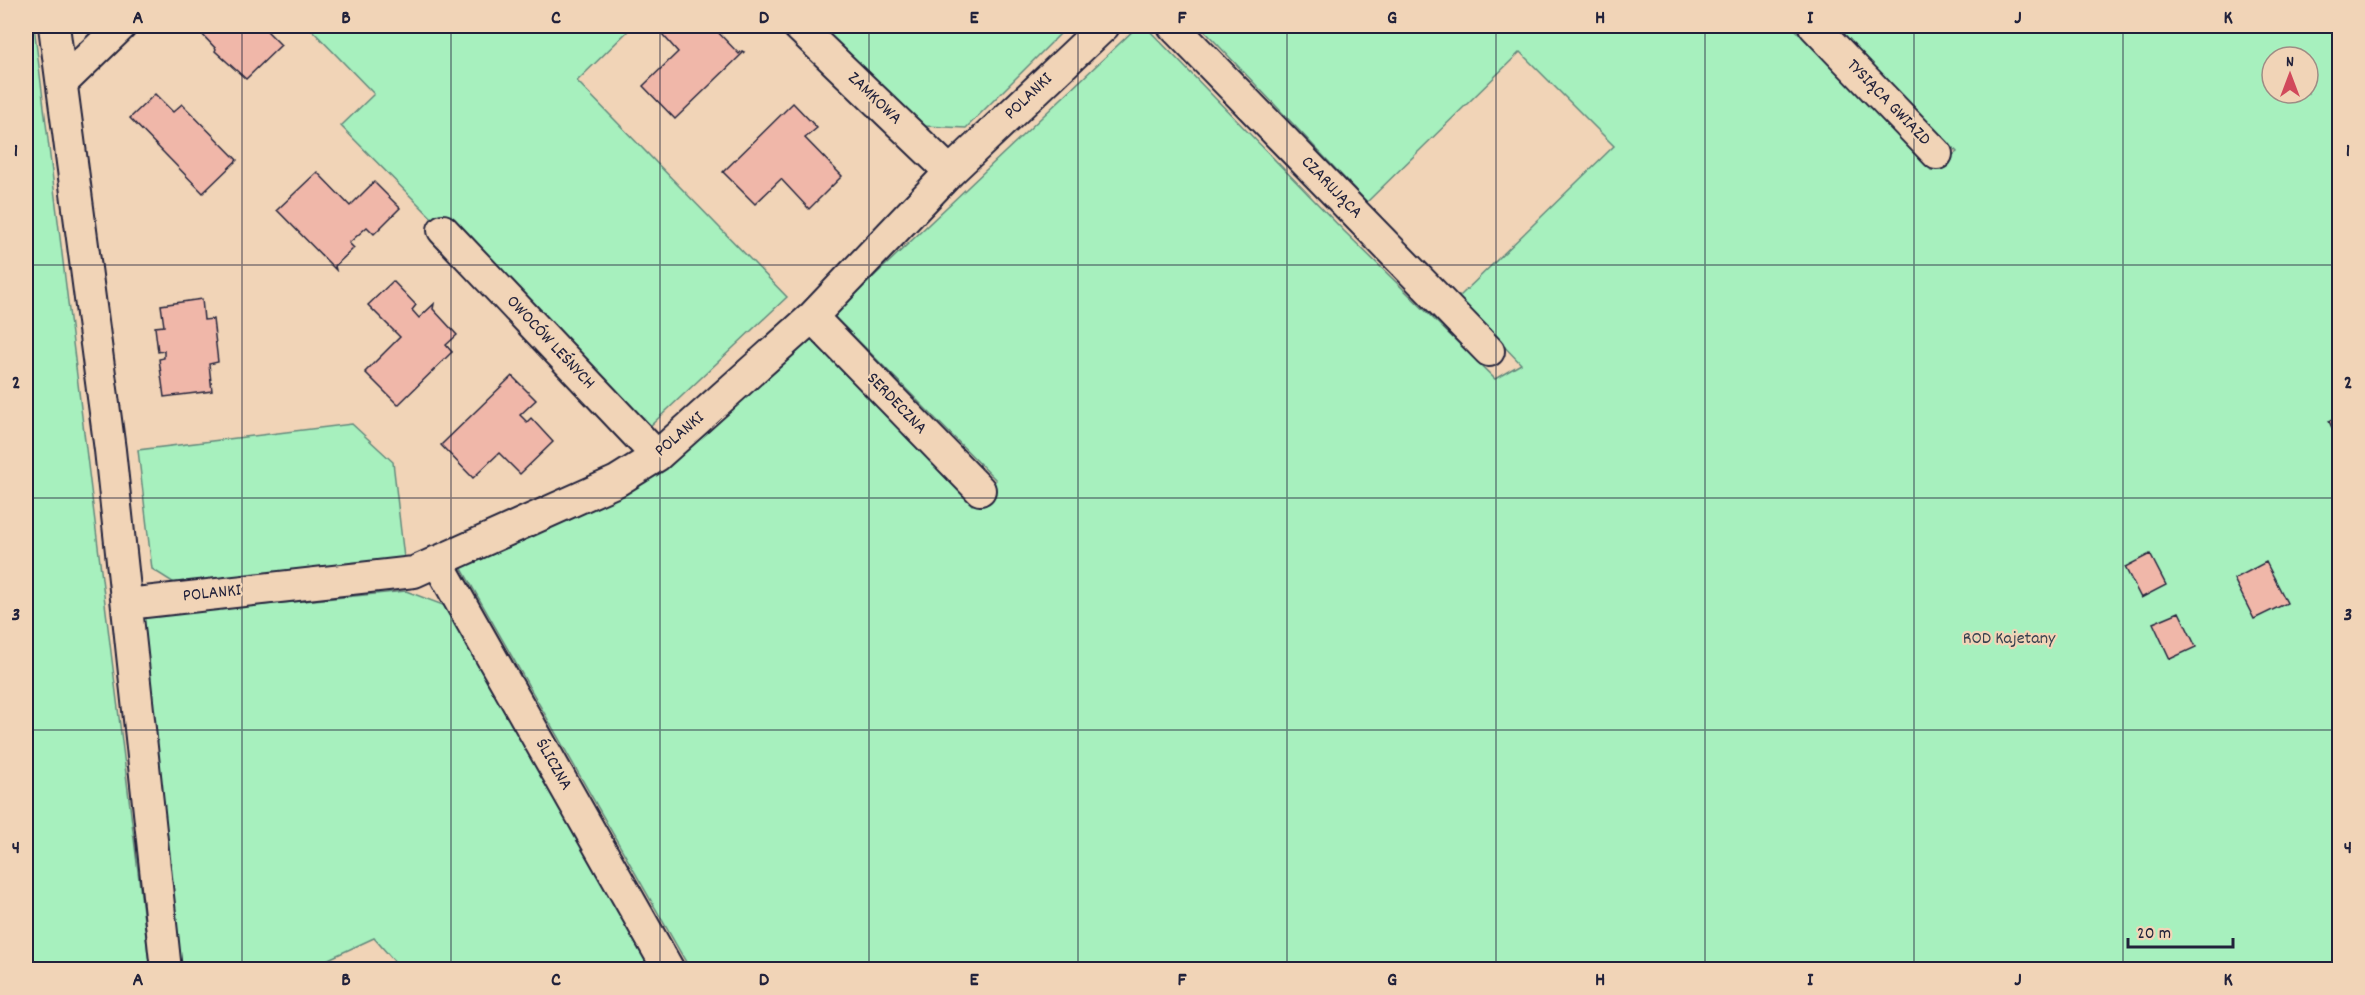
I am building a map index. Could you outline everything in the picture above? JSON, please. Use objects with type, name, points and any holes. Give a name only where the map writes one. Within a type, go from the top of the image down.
[{"type":"street","points":[[54,26],[110,450],[166,969]]},
{"type":"street","points":[[62,83],[121,26]]},
{"type":"street","name":"ZAMKOWA","points":[[798,26],[950,172]]},
{"type":"street","name":"POLANKI","points":[[127,604],[414,572],[617,481],[657,456],[812,318],[950,172],[1104,26]]},
{"type":"street","name":"CZARUJĄCA","points":[[1173,26],[1488,351]]},
{"type":"street","name":"TYSIĄCA GWIAZD","points":[[1814,26],[1937,154]]},
{"type":"street","name":"OWOCÓW LEŚNYCH","points":[[443,230],[657,456]]},
{"type":"street","name":"SERDECZNA","points":[[812,318],[981,490]]},
{"type":"street","name":"ŚLICZNA","points":[[437,561],[669,969]]},
{"type":"green space","points":[[26,26],[34,26],[150,969],[26,969]]},
{"type":"green space","points":[[308,26],[633,26],[577,81],[787,297],[648,428],[448,221],[433,219],[341,126],[374,94]]},
{"type":"green space","points":[[818,26],[1068,26],[966,128],[925,126]]},
{"type":"green space","name":"ROD Kajetany","points":[[1138,26],[1145,26],[1344,231],[1495,379],[1521,364],[1458,298],[1614,146],[1520,52],[1367,202],[1200,26],[1792,26],[1932,171],[1957,152],[1834,26],[2339,26],[2339,969],[690,969],[461,567],[639,484],[809,337],[972,505],[996,480],[833,315]]},
{"type":"green space","points":[[352,424],[393,462],[404,558],[179,586],[152,569],[138,450]]},
{"type":"green space","points":[[406,591],[451,608],[652,969],[401,969],[374,938],[307,969],[179,969],[139,617]]},
{"type":"building","points":[[207,26],[262,26],[281,45],[246,79],[215,51],[216,49],[200,32]]},
{"type":"building","points":[[655,26],[690,26],[697,33],[705,26],[712,26],[739,54],[744,52],[675,119],[643,86],[678,52]]},
{"type":"building","points":[[155,94],[173,112],[182,104],[237,160],[203,193],[130,118]]},
{"type":"building","points":[[793,103],[817,128],[805,138],[842,176],[809,209],[781,179],[755,204],[723,172]]},
{"type":"building","points":[[317,172],[350,206],[374,182],[400,208],[374,234],[367,227],[349,243],[354,248],[335,266],[336,270],[277,210]]},
{"type":"building","points":[[393,281],[416,305],[412,310],[419,318],[434,304],[433,309],[457,335],[446,345],[452,352],[398,405],[365,372],[400,337],[368,305]]},
{"type":"building","points":[[202,299],[204,320],[213,319],[218,362],[209,364],[212,391],[164,397],[159,359],[164,358],[164,351],[158,352],[155,327],[164,326],[161,305]]},
{"type":"building","points":[[512,376],[536,400],[520,415],[527,422],[531,418],[553,442],[520,474],[499,453],[473,478],[441,445]]},
{"type":"building","points":[[2340,416],[2340,445],[2329,421]]},
{"type":"building","points":[[2150,554],[2166,585],[2141,598],[2125,567]]},
{"type":"building","points":[[2266,562],[2287,603],[2254,619],[2234,579]]},
{"type":"building","points":[[2179,612],[2196,647],[2170,659],[2153,623]]}]
